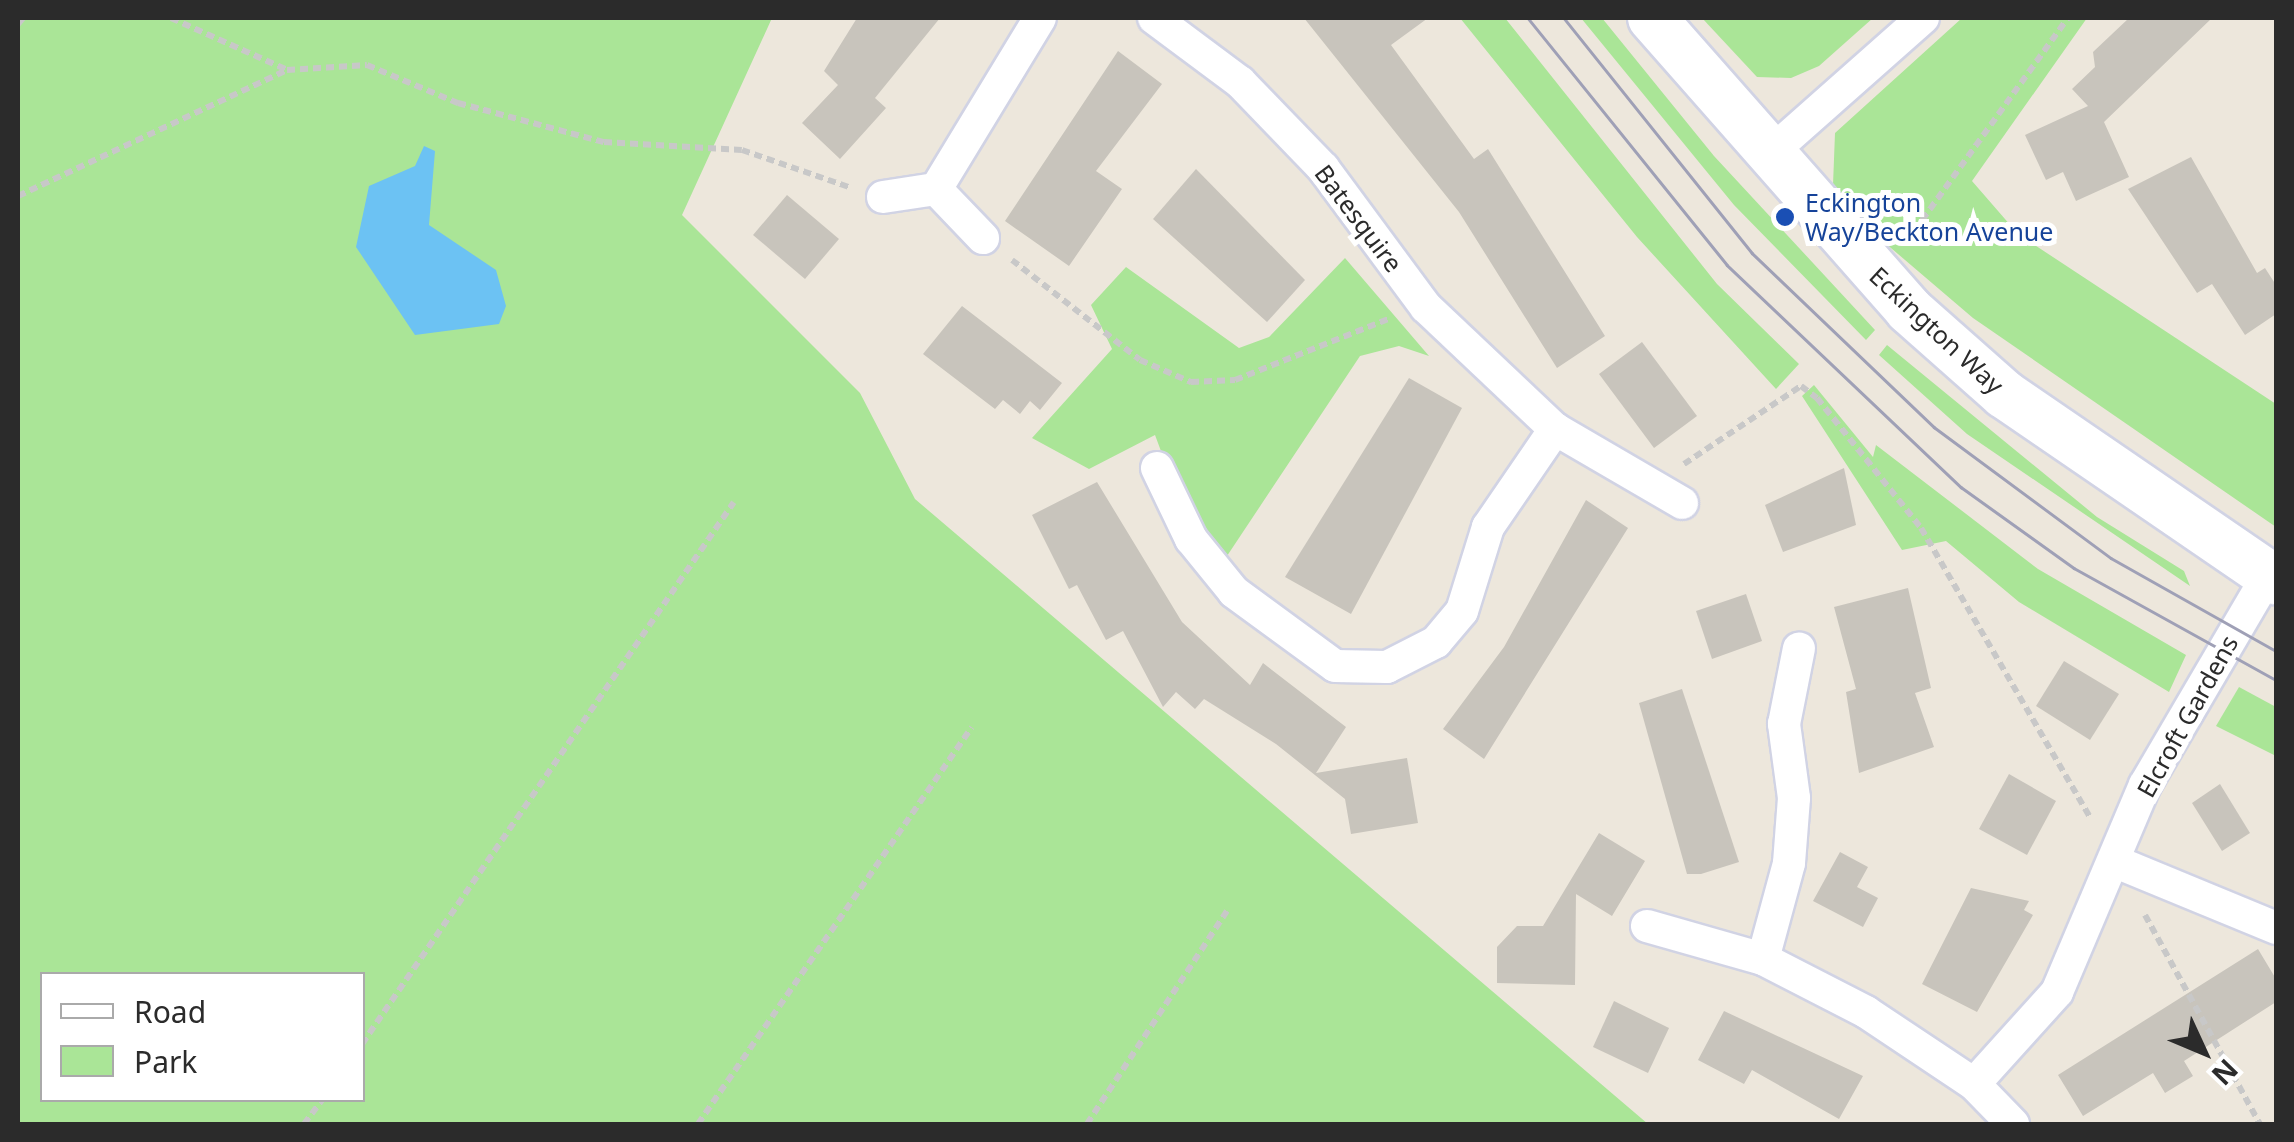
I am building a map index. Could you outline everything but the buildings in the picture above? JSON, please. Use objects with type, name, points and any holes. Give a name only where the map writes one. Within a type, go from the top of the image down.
[{"type":"main road","name":"Eckington Way","points":[[1652,18],[1880,279],[2004,394],[2272,578]]},
{"type":"street","points":[[936,189],[1040,18]]},
{"type":"street","name":"Batesquire","points":[[1154,18],[1240,82],[1323,168],[1426,307],[1556,429],[1682,502]]},
{"type":"street","points":[[1768,155],[1923,18]]},
{"type":"street","points":[[883,197],[936,189]]},
{"type":"street","points":[[936,189],[983,238]]},
{"type":"street","points":[[1157,468],[1191,539],[1234,592],[1336,666],[1388,668],[1436,642],[1462,612],[1488,528],[1556,429]]},
{"type":"street","name":"Elcroft Gardens","points":[[1974,1084],[2057,992],[2116,862],[2145,785],[2272,578]]},
{"type":"street","points":[[1763,958],[1790,863],[1794,798],[1784,724],[1799,648]]},
{"type":"street","points":[[2116,862],[2276,928]]},
{"type":"street","points":[[1647,926],[1763,958],[1974,1084],[2013,1124]]},
{"type":"path","points":[[18,24],[22,18]]},
{"type":"path","points":[[171,18],[287,70]]},
{"type":"path","points":[[1880,279],[2068,18]]},
{"type":"path","points":[[18,196],[287,70],[366,64],[458,103],[604,142],[742,150],[883,197]]},
{"type":"path","points":[[983,238],[1140,360],[1191,382],[1236,380],[1426,307]]},
{"type":"path","points":[[1641,478],[1684,464],[1802,386],[1921,528],[2116,862],[2260,1124]]},
{"type":"path","points":[[365,1040],[734,502]]},
{"type":"path","points":[[698,1124],[972,727]]},
{"type":"path","points":[[1087,1124],[1227,911]]},
{"type":"path","points":[[304,1124],[320,1102]]},
{"type":"green space","points":[[18,18],[772,18],[682,215],[860,393],[915,499],[1648,1124],[18,1124]]},
{"type":"green space","points":[[1460,18],[1505,18],[1717,284],[1799,364],[1776,389],[1637,237]]},
{"type":"green space","points":[[1581,18],[1602,18],[1714,156],[1875,330],[1866,340],[1734,205]]},
{"type":"green space","points":[[1702,18],[1873,18],[1819,66],[1791,78],[1757,77]]},
{"type":"green space","points":[[1962,18],[2087,18],[1972,181],[2018,234],[2276,404],[2276,527],[1973,318],[1864,225],[1833,185],[1835,133]]},
{"type":"green space","points":[[1345,258],[1429,356],[1399,346],[1360,356],[1225,559],[1187,521],[1155,435],[1089,469],[1032,438],[1112,349],[1091,305],[1126,267],[1239,348],[1269,337]]},
{"type":"green space","points":[[1887,345],[2097,517],[2184,571],[2190,586],[1967,434],[1879,355]]},
{"type":"green space","points":[[1814,385],[1873,457],[1876,445],[2038,569],[2186,655],[2169,692],[2019,602],[1946,541],[1902,550],[1802,396]]},
{"type":"green space","points":[[2239,687],[2276,707],[2276,756],[2216,726]]},
{"type":"water","points":[[424,146],[435,151],[429,225],[496,270],[506,306],[499,324],[415,335],[356,247],[369,186],[415,166]]},
{"type":"tram line","points":[[1528,18],[1727,265],[1961,487],[2074,568],[2276,680]]},
{"type":"tram line","points":[[1564,18],[1752,253],[1934,427],[2111,558],[2276,651]]},
{"type":"place","name":"Eckington Way/Beckton Avenue","points":[[1785,217]]}]
